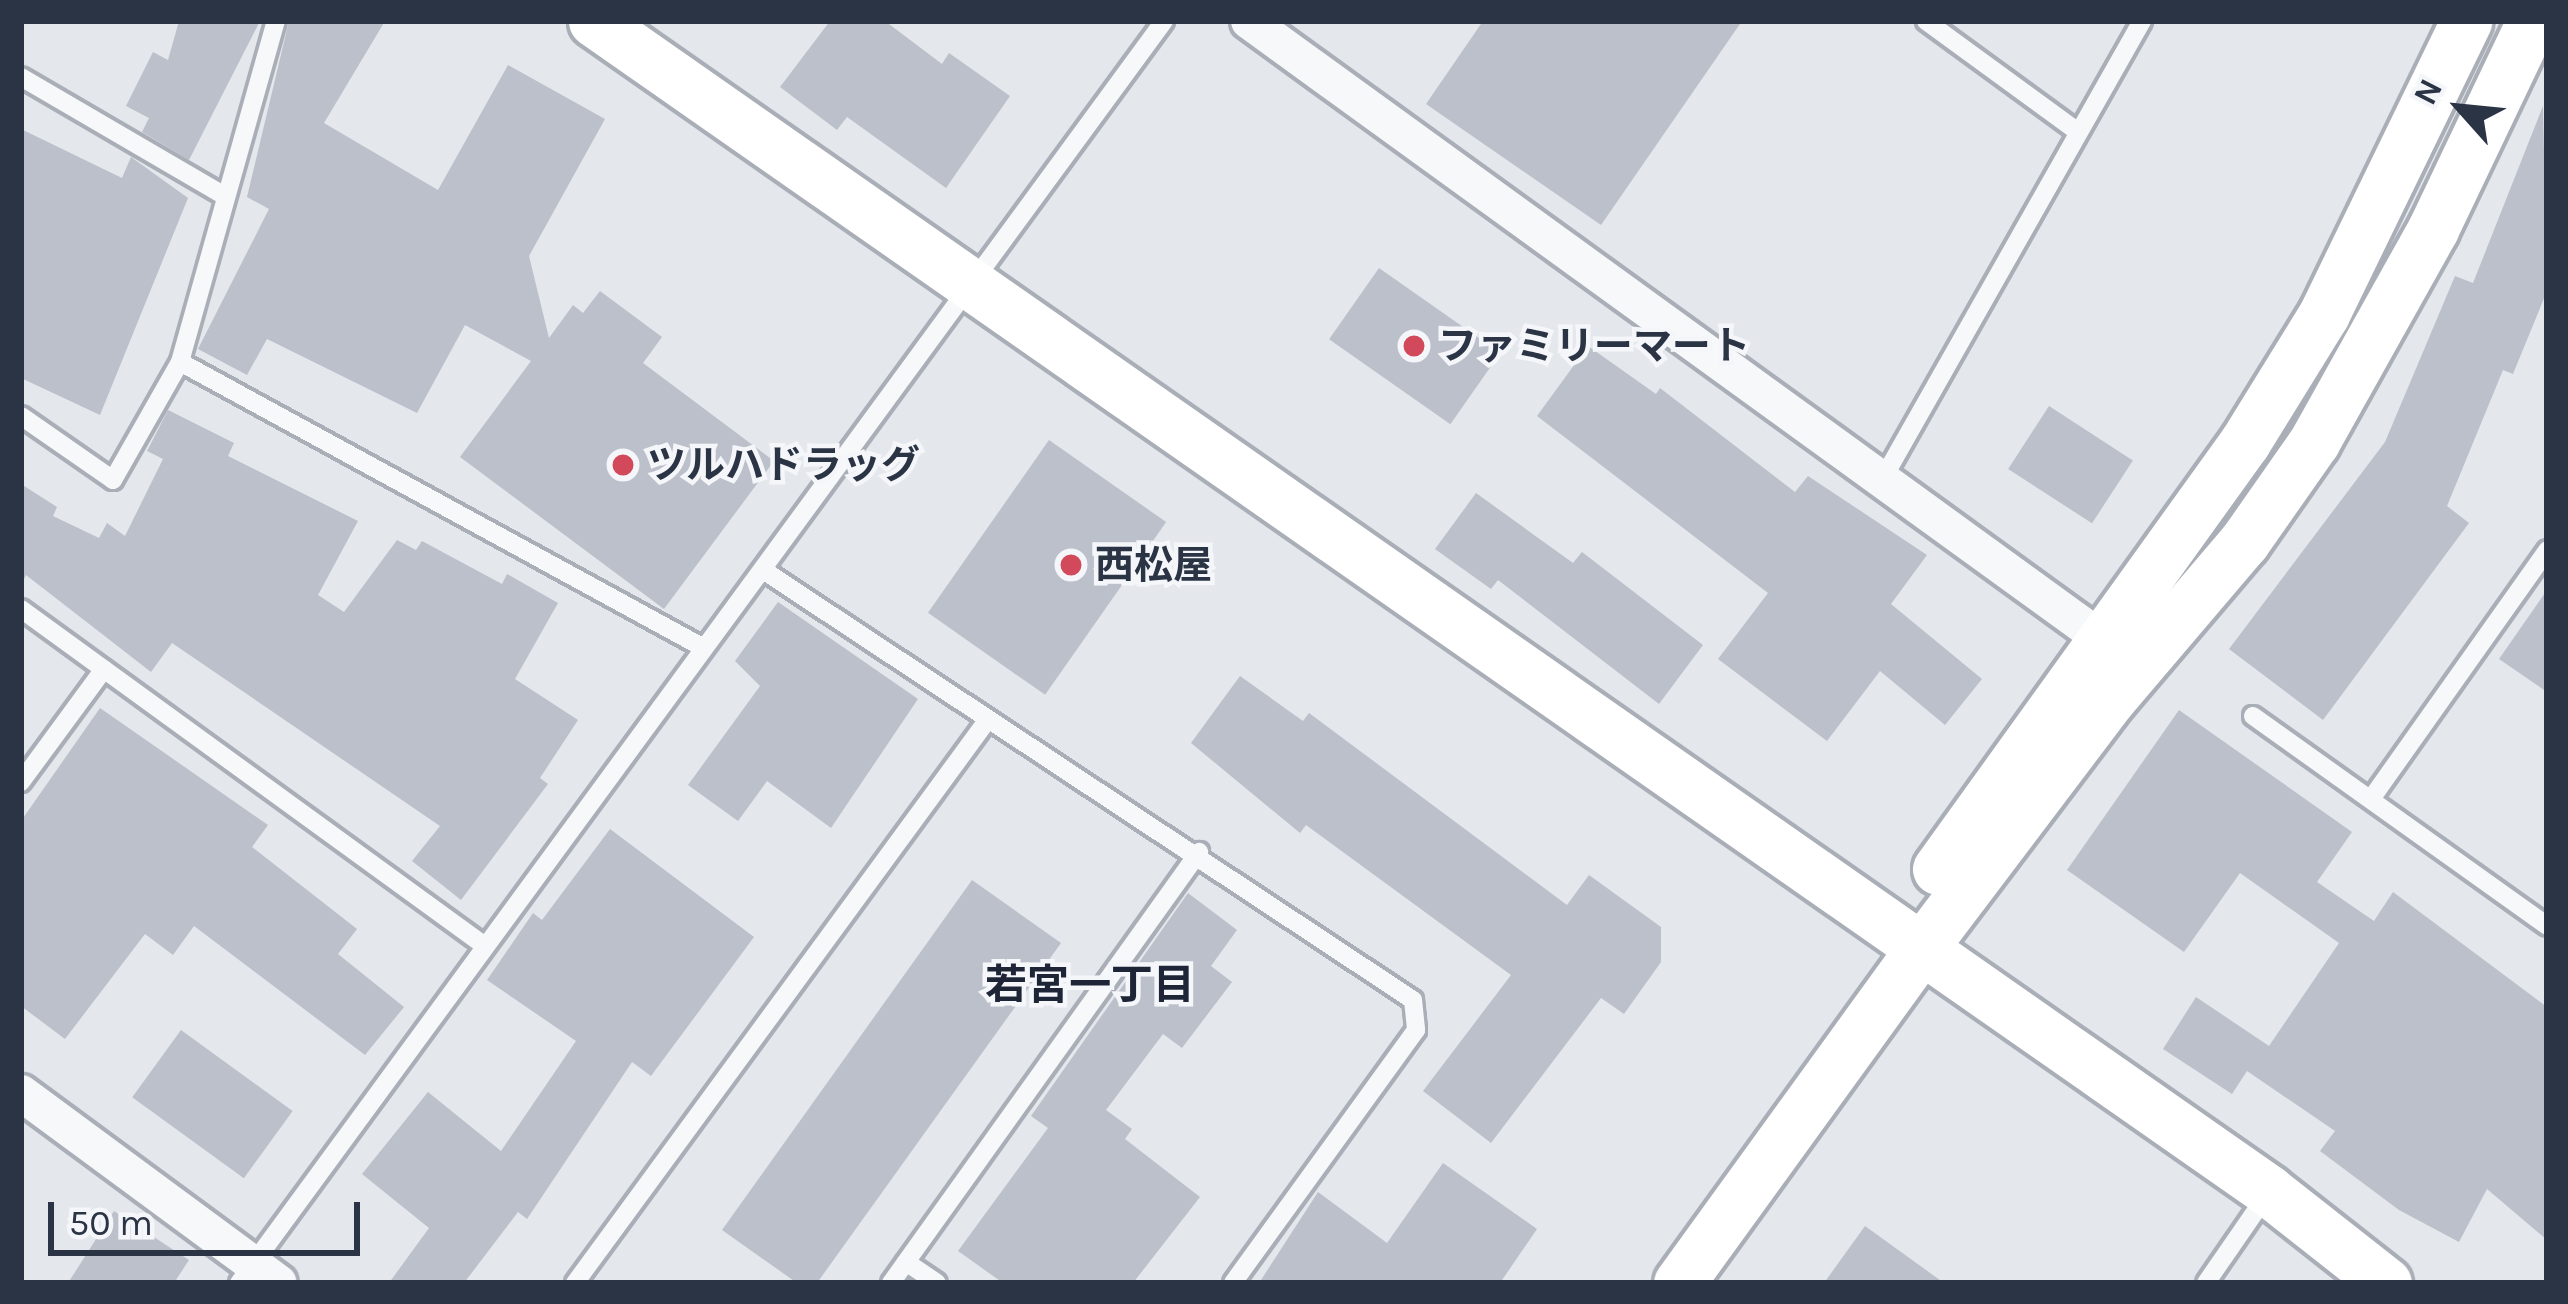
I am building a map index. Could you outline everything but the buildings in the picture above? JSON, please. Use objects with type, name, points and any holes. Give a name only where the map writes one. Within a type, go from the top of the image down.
[{"type":"street","points":[[594,21],[970,289],[2269,1191],[2386,1283]]},
{"type":"street","points":[[1249,21],[2106,642]]},
{"type":"street","points":[[1679,1283],[2324,314],[2466,21]]},
{"type":"street","points":[[1639,1283],[1907,940],[2244,542],[2314,442],[2433,229],[2532,21]]},
{"type":"street","points":[[21,1093],[257,1277]]},
{"type":"lane","points":[[21,416],[113,480],[181,362],[221,194],[276,21]]},
{"type":"lane","points":[[257,1277],[485,946],[1164,21]]},
{"type":"lane","points":[[1926,21],[2077,130]]},
{"type":"lane","points":[[1881,482],[2142,21]]},
{"type":"lane","points":[[21,77],[221,194]]},
{"type":"lane","points":[[181,362],[702,647]]},
{"type":"lane","points":[[2371,799],[2547,550]]},
{"type":"lane","points":[[763,570],[986,722],[1199,852],[1413,1000],[1416,1030],[1233,1283]]},
{"type":"lane","points":[[21,609],[485,946]]},
{"type":"lane","points":[[21,782],[104,669]]},
{"type":"lane","points":[[2253,716],[2547,926]]},
{"type":"lane","points":[[575,1283],[986,722]]},
{"type":"lane","points":[[891,1283],[1199,852]]},
{"type":"lane","points":[[2206,1283],[2269,1191]]},
{"type":"lane","points":[[906,1262],[937,1283]]},
{"type":"place","name":"ファミリーマート","points":[[1414,346]]},
{"type":"place","name":"ツルハドラッグ","points":[[623,465]]},
{"type":"place","name":"西松屋","points":[[1071,565]]},
{"type":"district","name":"若宮一丁目","points":[[1090,985]]}]
